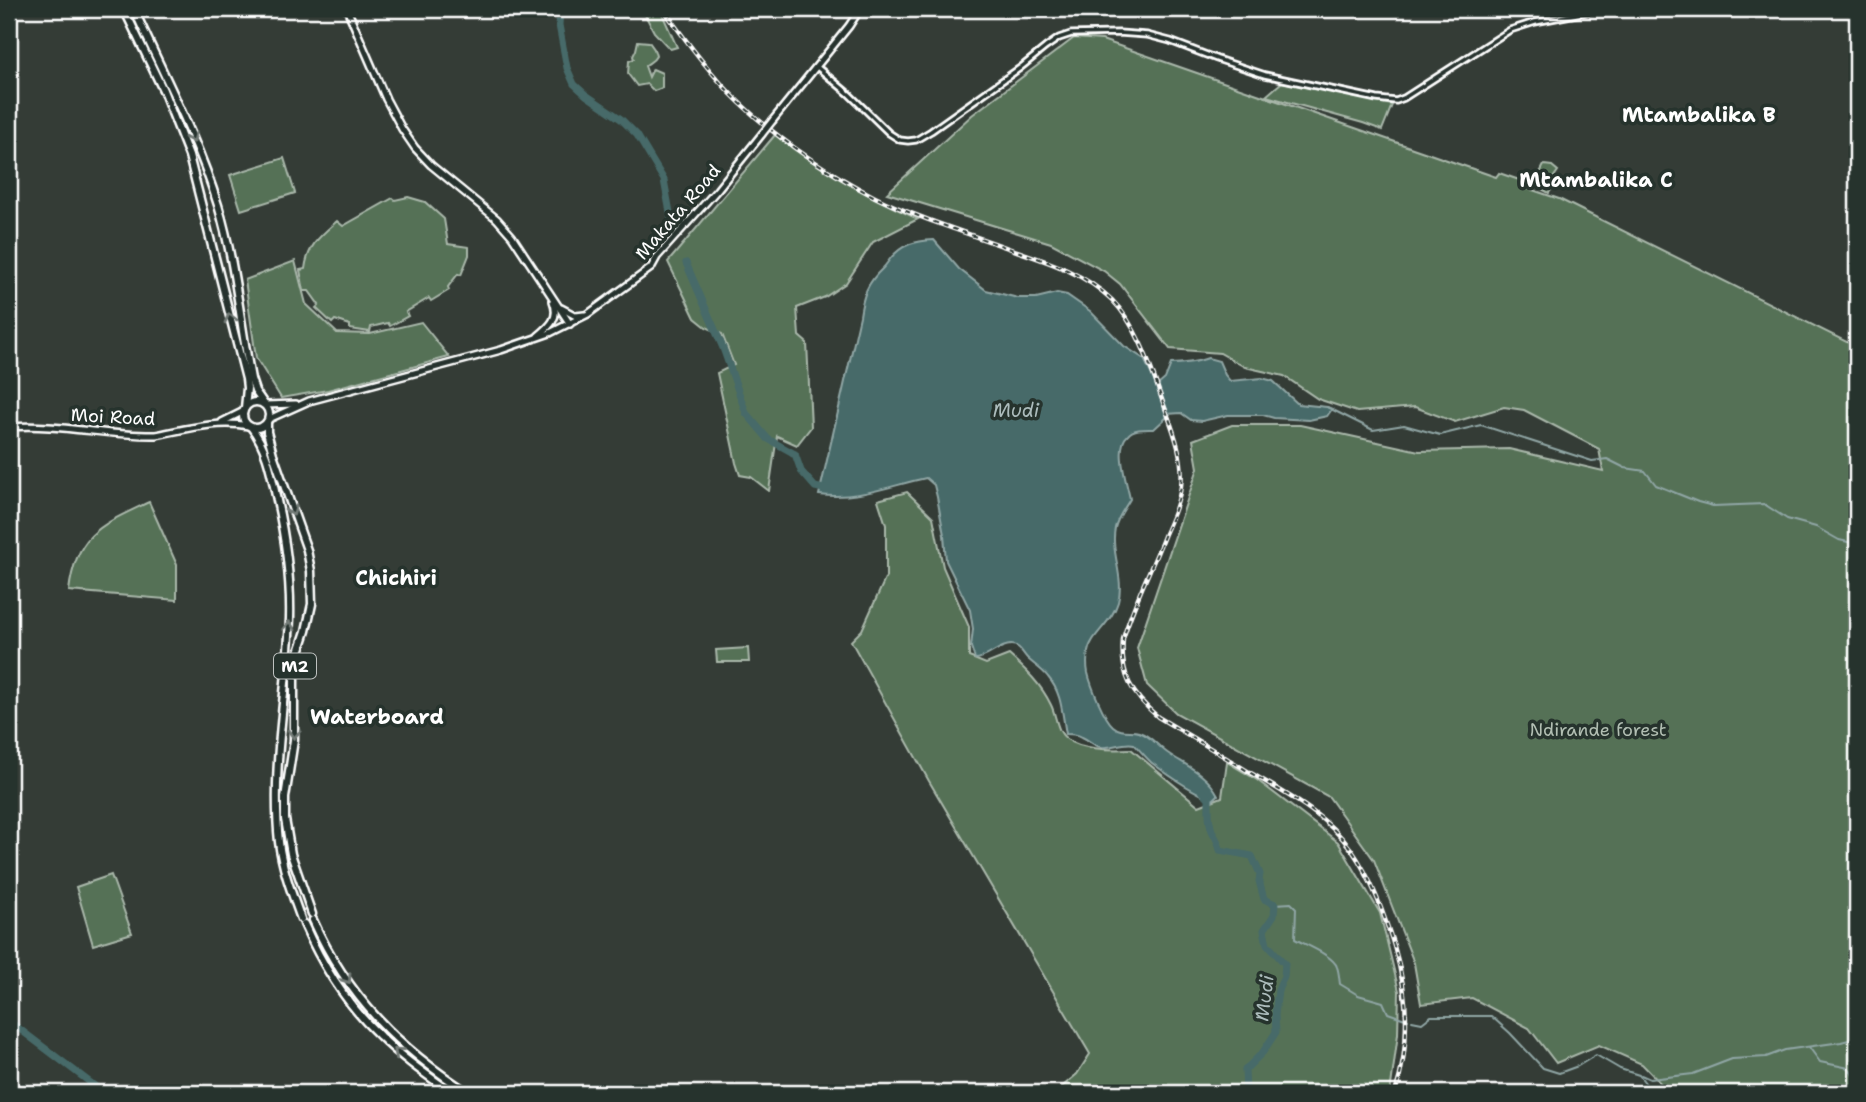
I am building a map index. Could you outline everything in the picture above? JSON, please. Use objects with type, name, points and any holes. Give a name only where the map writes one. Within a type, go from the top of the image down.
[{"type":"highway","name":"M2","points":[[124,9],[189,156],[246,379],[244,419],[263,446],[280,512],[288,571],[290,615],[278,772],[278,830],[285,871],[303,921],[327,968],[346,996],[367,1022],[411,1064],[452,1093]]},
{"type":"highway","name":"M2","points":[[134,9],[191,133],[219,209],[232,262],[251,379],[255,391],[268,409],[268,437],[272,454],[307,550],[311,571],[312,604],[295,672],[293,740],[285,798],[286,830],[291,854],[313,917],[328,950],[374,1016],[430,1068],[469,1093]]},
{"type":"highway","points":[[203,208],[219,209]]},
{"type":"highway","points":[[244,410],[251,403],[265,405]]},
{"type":"highway","points":[[250,426],[260,428],[268,421]]},
{"type":"main road","points":[[346,9],[386,99],[415,148],[431,165],[497,219],[547,287],[556,306],[554,320],[551,326],[536,338]]},
{"type":"main road","name":"Makata Road","points":[[265,405],[299,404],[463,361],[536,338],[588,314],[651,268],[657,257],[717,190],[817,67],[860,9]]},
{"type":"main road","points":[[551,296],[569,324]]},
{"type":"main road","points":[[558,306],[576,316],[588,314]]},
{"type":"main road","name":"Makata Road","points":[[268,421],[299,404]]},
{"type":"main road","points":[[216,424],[244,410]]},
{"type":"main road","points":[[216,424],[250,426]]},
{"type":"main road","name":"Moi Road","points":[[9,427],[34,426],[148,435],[216,424]]},
{"type":"street","points":[[817,67],[889,134],[900,140],[912,141],[932,131],[1059,38],[1072,34],[1147,35],[1265,75],[1396,101],[1510,30],[1535,22],[1602,9]]},
{"type":"green space","points":[[642,9],[660,9],[677,47],[670,49],[654,32]]},
{"type":"green space","name":"Ndirande forest","points":[[1074,38],[1102,40],[1496,177],[1499,173],[1528,183],[1527,188],[1559,199],[1857,347],[1857,1093],[1670,1093],[1642,1064],[1599,1045],[1556,1063],[1529,1028],[1472,998],[1421,1004],[1414,963],[1374,860],[1329,797],[1176,713],[1147,685],[1137,648],[1198,468],[1193,440],[1232,425],[1300,425],[1419,451],[1509,449],[1603,471],[1599,449],[1524,410],[1504,407],[1455,422],[1415,407],[1357,412],[1318,399],[1284,376],[1245,367],[1220,353],[1170,349],[1120,284],[1104,271],[1051,243],[887,193],[972,115]]},
{"type":"green space","points":[[638,41],[649,42],[654,49],[656,56],[645,66],[649,77],[653,69],[662,73],[662,88],[654,91],[647,84],[637,86],[628,74],[629,61],[634,59]]},
{"type":"green space","points":[[1282,82],[1392,105],[1382,130],[1266,96]]},
{"type":"green space","points":[[775,135],[844,181],[918,219],[873,242],[846,283],[825,297],[797,308],[799,336],[807,343],[811,427],[797,445],[777,436],[769,491],[751,477],[740,475],[736,463],[717,373],[734,365],[722,334],[706,327],[695,318],[668,262]]},
{"type":"green space","points":[[284,158],[295,193],[241,210],[230,175]]},
{"type":"green space","points":[[1544,165],[1552,166],[1558,171],[1551,181],[1554,185],[1549,193],[1536,186]]},
{"type":"green space","points":[[408,197],[425,202],[444,219],[448,244],[469,247],[469,255],[461,275],[458,274],[448,287],[449,290],[406,312],[408,316],[390,326],[388,323],[371,327],[370,332],[350,329],[350,325],[335,320],[332,323],[316,308],[319,305],[309,291],[304,291],[300,270],[305,269],[312,247],[337,221],[343,226],[393,198],[395,200]]},
{"type":"green space","points":[[295,261],[306,304],[337,333],[370,334],[421,322],[449,357],[328,390],[281,398],[256,358],[245,280]]},
{"type":"green space","points":[[907,492],[933,517],[943,567],[969,627],[969,657],[986,664],[1009,655],[1043,690],[1065,738],[1092,748],[1131,749],[1199,806],[1222,797],[1227,762],[1257,780],[1338,842],[1380,913],[1399,991],[1398,1034],[1390,1093],[1059,1093],[1077,1074],[1090,1054],[929,781],[851,641],[862,630],[886,577],[886,525],[878,500]]},
{"type":"green space","points":[[149,502],[177,565],[177,600],[69,591],[72,571],[85,543],[104,525]]},
{"type":"green space","points":[[748,648],[749,662],[717,662],[716,650]]},
{"type":"green space","points":[[111,875],[132,933],[93,945],[76,887]]},
{"type":"water","name":"Mudi","points":[[934,240],[959,269],[986,290],[1018,298],[1036,298],[1057,293],[1067,295],[1090,311],[1124,346],[1144,359],[1157,386],[1165,379],[1171,364],[1208,358],[1219,361],[1230,381],[1262,378],[1273,381],[1298,404],[1332,409],[1327,416],[1309,420],[1263,415],[1228,415],[1202,421],[1191,420],[1181,413],[1167,414],[1154,429],[1133,431],[1124,441],[1123,466],[1130,499],[1117,521],[1114,537],[1120,593],[1115,610],[1090,646],[1087,657],[1088,673],[1098,701],[1113,726],[1144,734],[1196,772],[1214,788],[1218,795],[1213,800],[1167,774],[1134,744],[1101,747],[1078,735],[1066,734],[1061,704],[1053,683],[1017,646],[1002,647],[975,659],[971,647],[973,629],[970,610],[946,561],[937,497],[934,485],[926,478],[860,494],[819,495],[867,290],[873,279],[899,250],[915,242]]},
{"type":"waterway","name":"Mudi","points":[[560,9],[559,25],[567,68],[574,84],[621,119],[637,135],[664,180],[671,218]]},
{"type":"waterway","name":"Mudi","points":[[686,263],[723,348],[746,413],[768,439],[795,454]]},
{"type":"waterway","points":[[1327,407],[1373,430],[1404,425],[1440,435],[1481,425],[1592,461],[1607,459],[1625,468],[1645,471],[1656,485],[1698,502],[1713,506],[1764,504],[1787,519],[1816,527],[1839,540],[1857,544]]},
{"type":"waterway","points":[[793,454],[801,471],[815,487],[828,490]]},
{"type":"waterway","name":"Mudi","points":[[1203,792],[1209,798],[1210,825],[1220,850],[1252,856],[1260,874],[1264,899],[1275,904],[1274,915],[1264,930],[1267,944],[1285,964],[1284,977],[1278,990],[1276,1032],[1263,1052],[1245,1070],[1246,1093]]},
{"type":"waterway","points":[[1275,904],[1291,903],[1296,908],[1295,939],[1335,963],[1340,984],[1358,995],[1383,1002],[1388,1013],[1408,1020]]},
{"type":"waterway","points":[[1412,1021],[1422,1023],[1431,1016],[1491,1016],[1543,1068],[1559,1073],[1596,1055],[1620,1069],[1639,1075],[1653,1093]]},
{"type":"waterway","points":[[9,1021],[104,1093]]},
{"type":"waterway","points":[[1641,1075],[1650,1079],[1693,1074],[1732,1059],[1766,1057],[1785,1050],[1857,1038]]},
{"type":"waterway","points":[[1809,1047],[1820,1062],[1849,1068],[1857,1083]]},
{"type":"railway","points":[[663,9],[729,92],[771,130],[821,166],[891,205],[1076,275],[1101,290],[1128,320],[1146,357],[1172,427],[1182,474],[1174,511],[1123,639],[1123,663],[1129,683],[1158,717],[1304,806],[1329,825],[1351,849],[1371,884],[1386,921],[1403,983],[1406,1038],[1395,1093]]},
{"type":"district","name":"Mtambalika B","points":[[1699,115]]},
{"type":"district","name":"Mtambalika C","points":[[1596,180]]},
{"type":"district","name":"Chichiri","points":[[396,578]]},
{"type":"district","name":"Waterboard","points":[[377,717]]}]
